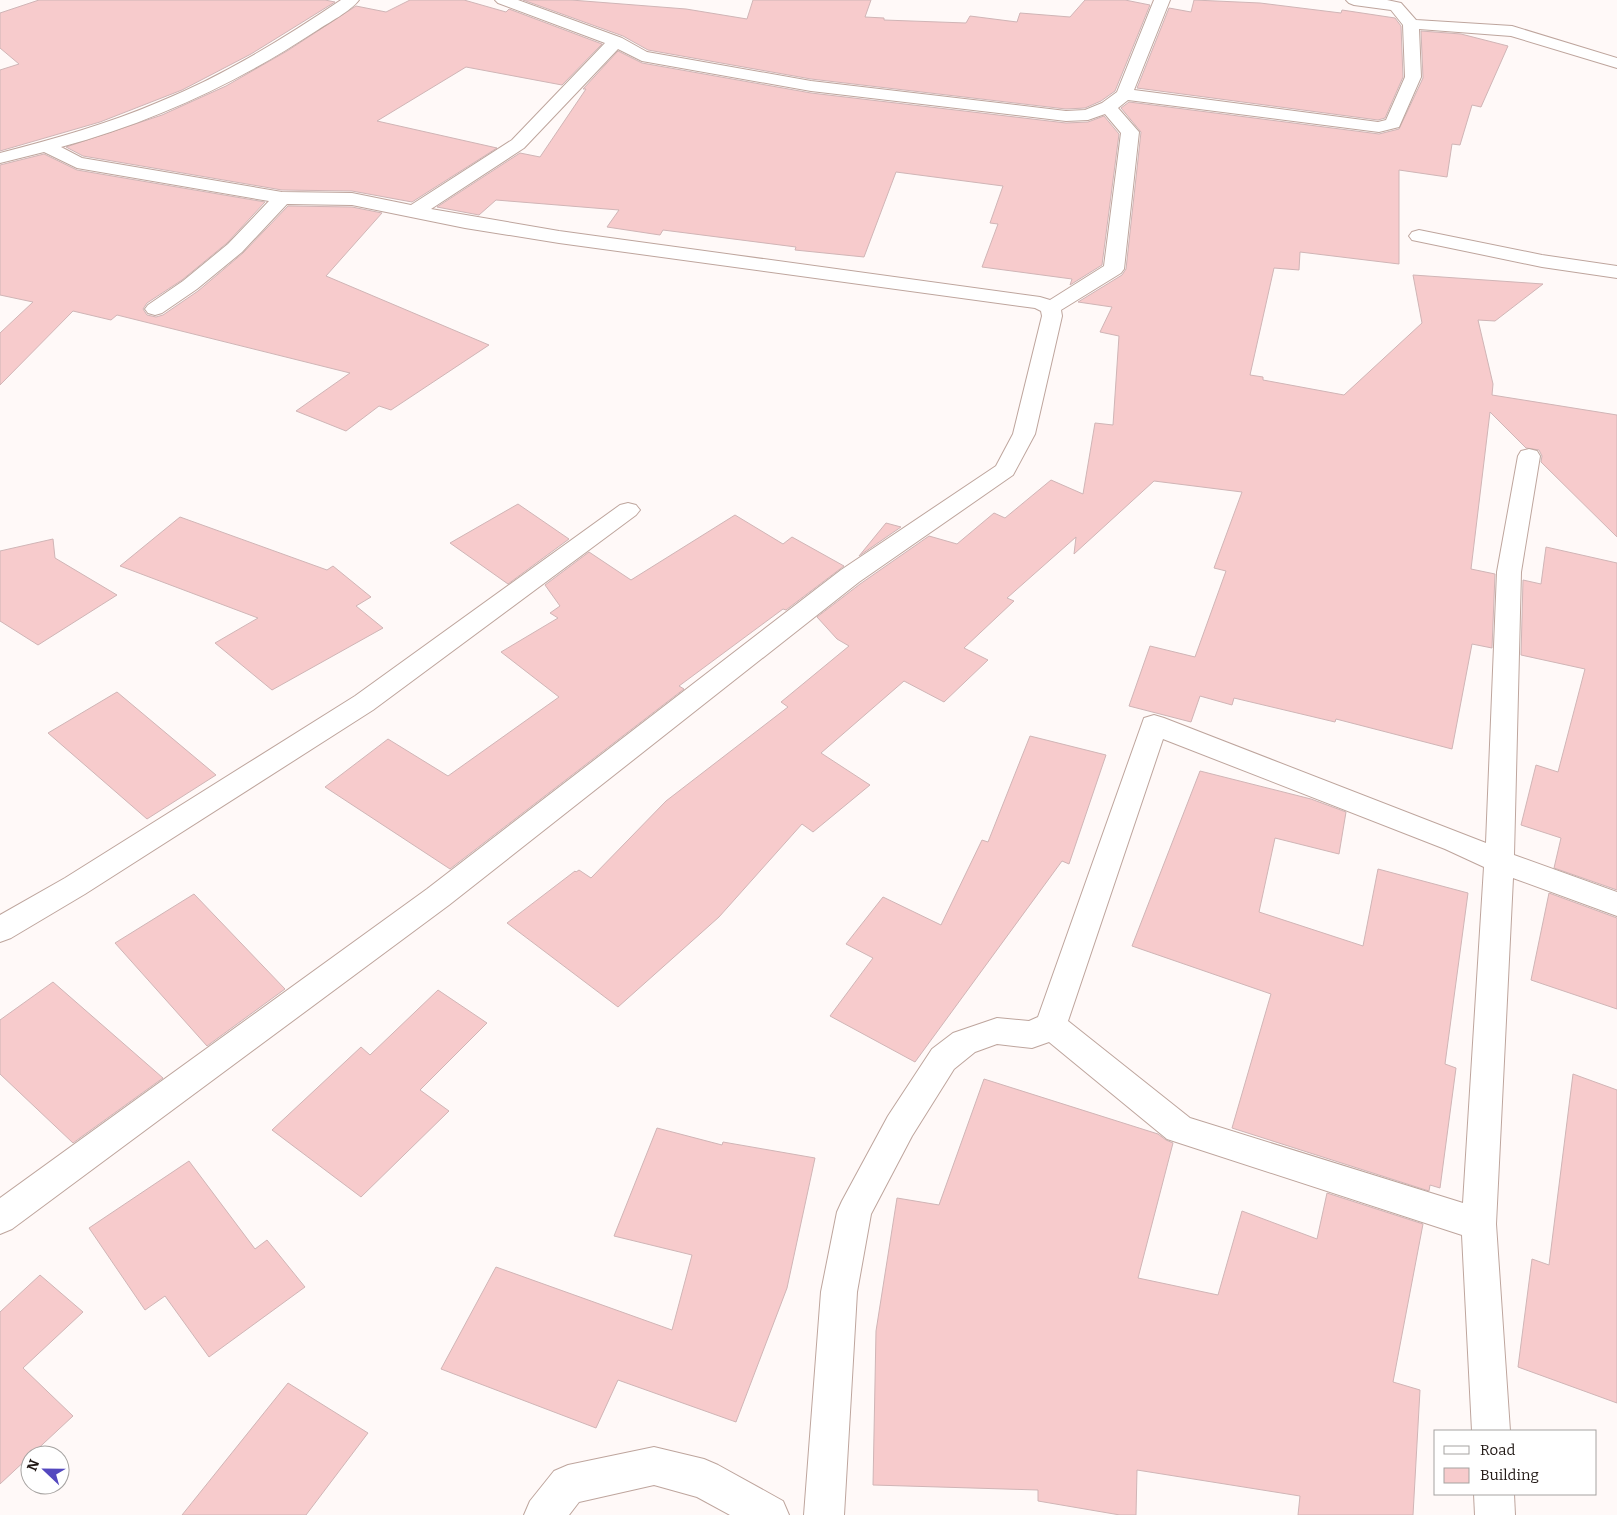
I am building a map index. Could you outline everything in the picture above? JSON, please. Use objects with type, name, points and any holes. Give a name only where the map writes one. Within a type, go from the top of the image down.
[{"type":"street","points":[[0,158],[46,146],[138,117],[192,93],[247,65],[351,0]]},
{"type":"street","points":[[503,0],[616,41],[642,56],[811,86],[1066,116],[1088,114],[1108,108],[1124,94],[1162,0]]},
{"type":"street","points":[[1124,94],[1379,127],[1393,123],[1413,77],[1411,24],[1396,6],[1355,0]]},
{"type":"street","points":[[1411,24],[1512,31],[1617,63]]},
{"type":"street","points":[[414,212],[518,144],[616,41]]},
{"type":"street","points":[[46,146],[77,163],[282,198],[352,199],[414,212],[559,237],[1030,302],[1051,308],[1114,268],[1130,132],[1108,108]]},
{"type":"street","points":[[155,309],[190,285],[235,248],[282,198]]},
{"type":"street","points":[[1419,236],[1542,261],[1617,272]]},
{"type":"street","points":[[0,1218],[438,897],[850,576],[1005,470],[1024,434],[1052,316],[1051,308]]},
{"type":"street","points":[[1491,1430],[1479,1224],[1499,860],[1509,572],[1529,456]]},
{"type":"street","points":[[0,930],[75,886],[364,703],[628,510]]},
{"type":"street","points":[[824,1515],[840,1292],[854,1212],[900,1126],[943,1059],[964,1042],[996,1031],[1032,1035],[1051,1025],[1154,725],[1455,841],[1499,860],[1617,904]]},
{"type":"street","points":[[1051,1025],[1179,1129],[1479,1224]]},
{"type":"street","points":[[544,1515],[568,1485],[654,1466],[704,1479],[769,1515]]},
{"type":"street","points":[[1494,1495],[1496,1515]]},
{"type":"building","points":[[39,0],[325,0],[335,2],[251,54],[182,90],[100,122],[0,151],[0,70],[19,64],[0,48],[0,13]]},
{"type":"building","points":[[410,0],[464,0],[506,12],[509,9],[602,44],[562,85],[466,67],[377,121],[497,148],[412,202],[352,191],[282,190],[83,156],[66,147],[162,115],[226,86],[287,51],[356,6],[386,12]]},
{"type":"building","points":[[523,0],[571,0],[686,9],[747,19],[753,0],[871,0],[865,17],[884,18],[884,20],[966,23],[970,16],[1017,22],[1020,13],[1070,17],[1085,0],[1125,0],[1150,5],[1115,91],[1101,101],[1085,108],[1066,109],[811,79],[648,50],[623,36]]},
{"type":"building","points":[[1194,0],[1260,3],[1341,13],[1342,10],[1395,18],[1401,26],[1403,77],[1385,118],[1378,120],[1137,88],[1169,8],[1191,12]]},
{"type":"building","points":[[1421,31],[1461,34],[1508,46],[1481,107],[1472,105],[1460,145],[1452,144],[1447,177],[1399,170],[1399,264],[1300,252],[1299,270],[1274,268],[1250,375],[1263,377],[1263,380],[1344,395],[1422,323],[1413,275],[1543,284],[1495,321],[1478,320],[1493,384],[1492,395],[1617,415],[1617,537],[1541,462],[1542,456],[1539,450],[1526,448],[1490,412],[1471,569],[1495,574],[1492,648],[1472,644],[1452,749],[1336,719],[1335,722],[1234,698],[1232,705],[1200,696],[1191,722],[1129,706],[1150,646],[1195,657],[1226,571],[1214,568],[1242,492],[1154,481],[1074,554],[1076,537],[1007,598],[1014,601],[964,648],[988,660],[944,702],[904,681],[821,753],[870,785],[813,832],[802,824],[719,917],[618,1007],[507,923],[575,871],[579,870],[591,878],[666,801],[788,707],[781,702],[849,646],[837,639],[817,617],[860,584],[929,536],[957,544],[994,513],[1005,518],[1051,480],[1083,494],[1095,423],[1113,425],[1119,336],[1100,332],[1112,307],[1078,302],[1122,275],[1126,269],[1141,132],[1121,108],[1129,102],[1379,134],[1399,129],[1423,78]]},
{"type":"building","points":[[618,51],[642,63],[811,93],[1066,123],[1088,122],[1104,116],[1119,134],[1102,265],[1070,285],[1072,279],[982,267],[998,224],[990,223],[1003,186],[896,172],[864,257],[795,250],[796,247],[663,230],[660,235],[607,227],[619,210],[496,200],[479,215],[437,207],[520,153],[540,157],[586,89],[583,89]]},
{"type":"building","points":[[44,154],[77,170],[265,202],[227,243],[182,280],[147,303],[143,309],[147,315],[156,317],[163,315],[198,291],[243,253],[288,206],[352,207],[382,213],[326,276],[489,345],[391,410],[379,406],[346,431],[296,411],[350,373],[117,315],[111,320],[73,311],[0,385],[0,333],[33,302],[0,295],[0,165]]},
{"type":"building","points":[[518,504],[569,539],[508,584],[450,543]]},
{"type":"building","points":[[735,515],[783,544],[792,537],[844,566],[679,686],[684,689],[450,869],[325,787],[388,739],[448,776],[559,697],[501,652],[558,618],[550,613],[560,606],[545,585],[589,552],[631,580]]},
{"type":"building","points":[[180,517],[327,570],[333,566],[371,597],[356,606],[383,628],[272,690],[215,643],[258,618],[120,566]]},
{"type":"building","points":[[886,523],[901,527],[859,556]]},
{"type":"building","points":[[53,539],[55,558],[117,595],[38,645],[0,621],[0,551]]},
{"type":"building","points":[[1546,547],[1617,563],[1617,890],[1554,868],[1561,838],[1521,825],[1536,765],[1558,772],[1585,669],[1521,655],[1523,580],[1541,584]]},
{"type":"building","points":[[117,692],[216,775],[147,819],[48,733]]},
{"type":"building","points":[[1030,736],[1106,755],[1069,864],[1062,861],[915,1062],[830,1016],[873,958],[846,944],[883,897],[941,925],[982,840],[988,842]]},
{"type":"building","points":[[1200,771],[1311,799],[1346,812],[1339,854],[1275,838],[1259,912],[1363,946],[1378,869],[1468,893],[1445,1064],[1456,1068],[1440,1188],[1430,1185],[1429,1191],[1232,1128],[1271,994],[1132,946]]},
{"type":"building","points":[[1549,893],[1617,918],[1617,1009],[1531,980]]},
{"type":"building","points":[[194,894],[285,989],[207,1046],[115,943]]},
{"type":"building","points":[[53,982],[163,1078],[73,1143],[0,1074],[0,1020]]},
{"type":"building","points":[[438,990],[487,1023],[420,1090],[449,1111],[361,1197],[272,1130],[361,1047],[370,1055]]},
{"type":"building","points":[[1573,1074],[1617,1090],[1617,1403],[1518,1367],[1532,1259],[1549,1265]]},
{"type":"building","points":[[984,1079],[1158,1134],[1173,1143],[1138,1278],[1218,1295],[1242,1211],[1317,1239],[1327,1193],[1423,1224],[1393,1382],[1420,1390],[1413,1515],[1298,1515],[1300,1496],[1137,1470],[1136,1515],[1120,1515],[1038,1501],[1038,1490],[873,1485],[876,1331],[897,1198],[939,1205]]},
{"type":"building","points":[[657,1128],[722,1145],[723,1142],[815,1158],[787,1288],[736,1422],[618,1380],[596,1428],[441,1369],[496,1267],[672,1330],[692,1255],[614,1236]]},
{"type":"building","points":[[189,1161],[255,1249],[267,1240],[305,1287],[209,1357],[165,1296],[145,1310],[89,1228]]},
{"type":"building","points":[[40,1275],[83,1312],[23,1368],[73,1416],[42,1445],[20,1445],[20,1465],[0,1484],[0,1312]]},
{"type":"building","points":[[288,1383],[368,1433],[306,1515],[182,1515]]}]
